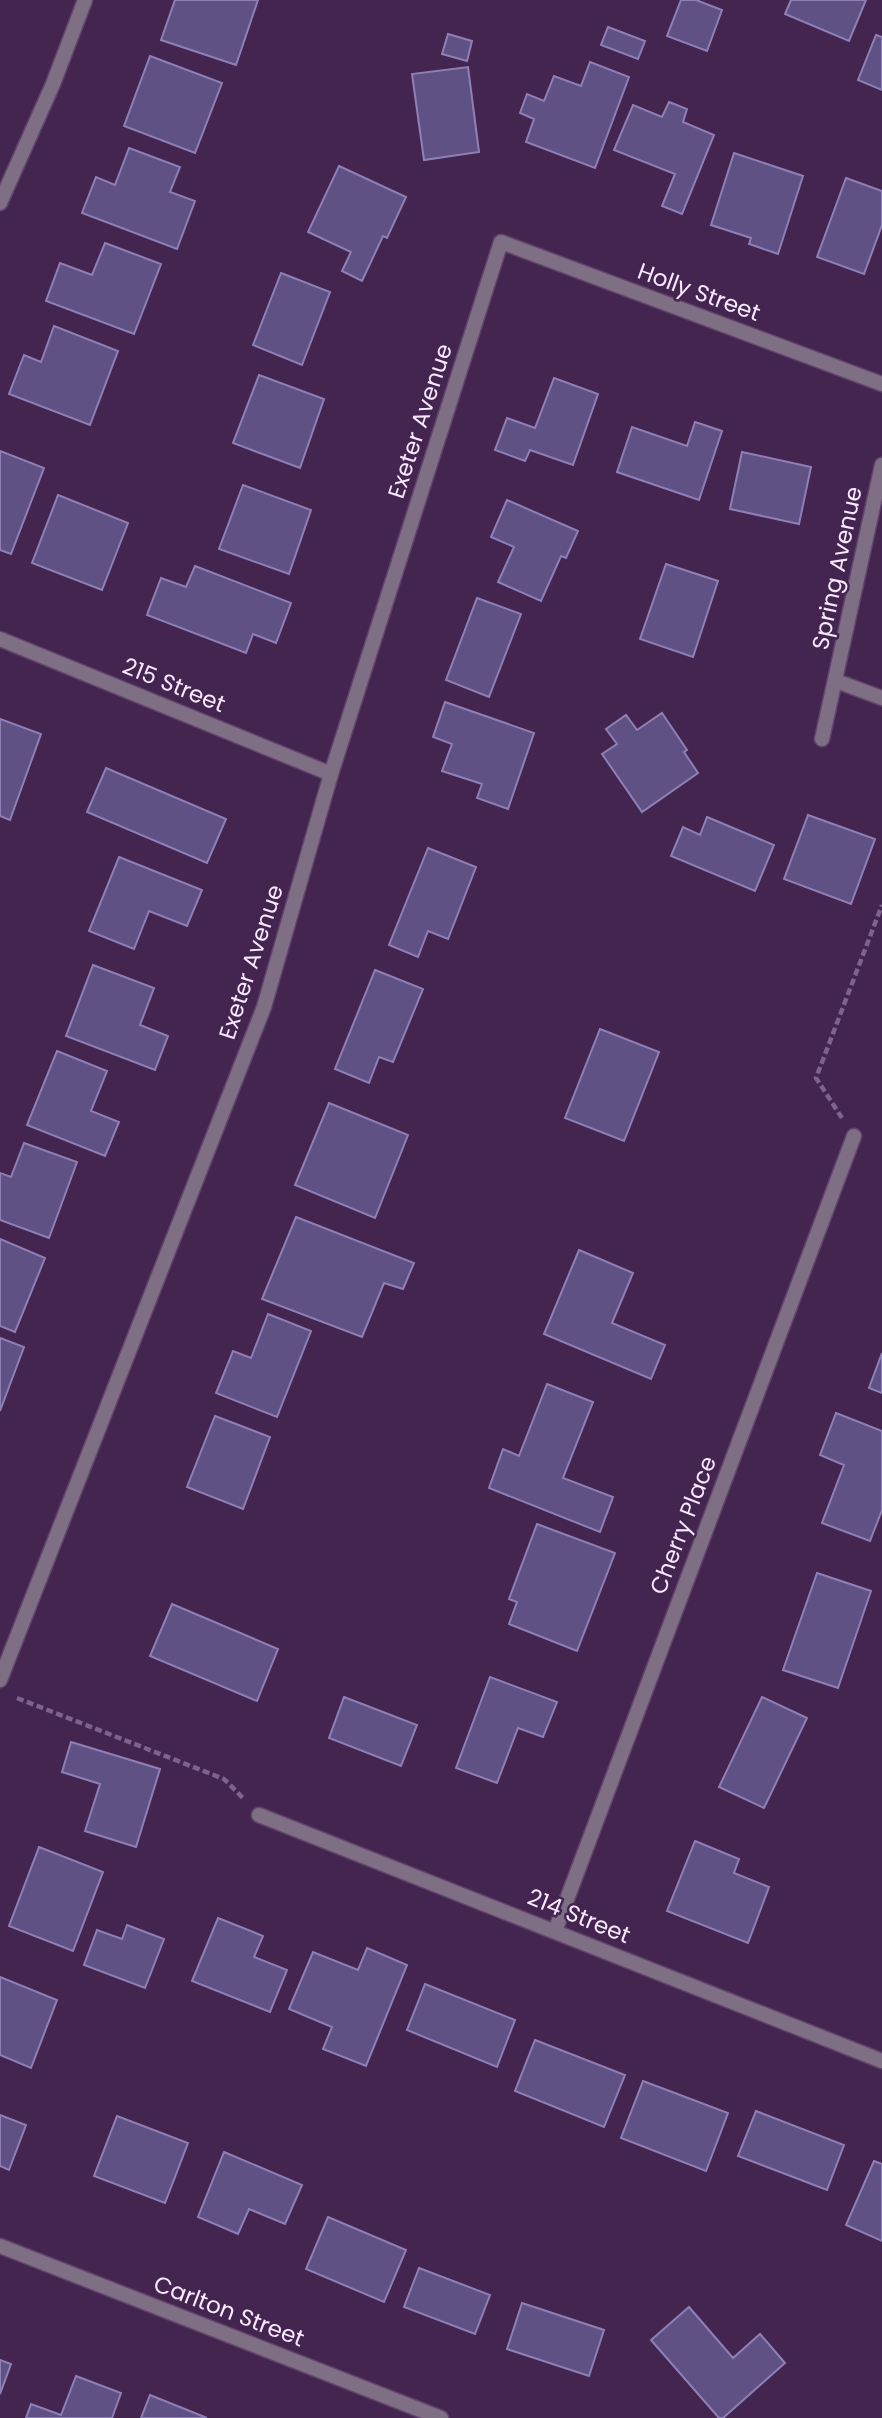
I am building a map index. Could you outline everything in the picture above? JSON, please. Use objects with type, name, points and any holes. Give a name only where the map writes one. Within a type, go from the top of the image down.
[{"type":"street","points":[[0,203],[53,84],[85,0]]},
{"type":"street","name":"Holly Street","points":[[501,242],[882,384]]},
{"type":"street","name":"Exeter Avenue","points":[[0,1680],[264,1007],[331,774],[501,242]]},
{"type":"street","name":"Spring Avenue","points":[[822,738],[882,465]]},
{"type":"street","name":"215 Street","points":[[0,639],[331,774]]},
{"type":"street","name":"Spring Avenue","points":[[836,681],[882,698]]},
{"type":"street","name":"Cherry Place","points":[[555,1931],[854,1136]]},
{"type":"street","name":"214 Street","points":[[259,1815],[882,2061]]},
{"type":"street","name":"Carlton Street","points":[[0,2246],[441,2418]]},
{"type":"path","points":[[854,1136],[816,1078],[882,905]]},
{"type":"path","points":[[12,1696],[224,1779],[259,1815]]},
{"type":"building","points":[[175,0],[258,0],[236,65],[161,40]]},
{"type":"building","points":[[681,0],[696,0],[722,10],[707,51],[667,36]]},
{"type":"building","points":[[791,0],[866,0],[849,41],[785,14]]},
{"type":"building","points":[[608,27],[645,41],[638,59],[601,45]]},
{"type":"building","points":[[448,34],[472,41],[467,61],[442,54]]},
{"type":"building","points":[[876,35],[882,37],[882,90],[858,80]]},
{"type":"building","points":[[150,56],[222,83],[195,153],[124,126]]},
{"type":"building","points":[[590,62],[629,77],[595,168],[526,142],[534,119],[520,113],[527,94],[544,101],[554,76],[581,86]]},
{"type":"building","points":[[468,67],[479,152],[424,160],[412,74]]},
{"type":"building","points":[[669,102],[687,109],[683,122],[714,135],[682,214],[662,206],[675,174],[614,150],[633,105],[662,117]]},
{"type":"building","points":[[129,148],[180,167],[170,192],[195,201],[177,249],[82,213],[96,177],[115,185]]},
{"type":"building","points":[[734,153],[803,176],[778,254],[749,244],[751,238],[711,225]]},
{"type":"building","points":[[339,166],[406,197],[387,238],[383,236],[362,281],[342,271],[351,252],[308,232]]},
{"type":"building","points":[[846,178],[882,191],[882,225],[864,274],[817,257]]},
{"type":"building","points":[[105,243],[161,264],[134,334],[46,301],[60,263],[92,275]]},
{"type":"building","points":[[281,273],[330,292],[302,365],[253,345]]},
{"type":"building","points":[[54,326],[118,351],[90,425],[9,394],[24,355],[41,362]]},
{"type":"building","points":[[259,375],[324,399],[300,468],[233,443]]},
{"type":"building","points":[[554,378],[598,394],[573,465],[530,450],[525,461],[495,450],[507,418],[535,428]]},
{"type":"building","points":[[695,422],[722,431],[699,500],[617,472],[632,427],[687,446]]},
{"type":"building","points":[[0,451],[44,468],[11,554],[0,550]]},
{"type":"building","points":[[742,452],[811,467],[799,524],[730,509]]},
{"type":"building","points":[[243,485],[311,510],[289,574],[219,549]]},
{"type":"building","points":[[58,495],[128,523],[102,590],[32,563]]},
{"type":"building","points":[[507,500],[578,531],[566,558],[561,556],[541,601],[498,582],[514,547],[491,537]]},
{"type":"building","points":[[666,564],[718,581],[693,657],[640,639]]},
{"type":"building","points":[[195,566],[291,603],[276,643],[253,634],[246,653],[147,615],[161,578],[186,587]]},
{"type":"building","points":[[477,598],[521,614],[489,697],[446,680]]},
{"type":"building","points":[[445,702],[534,733],[508,809],[477,798],[482,784],[442,771],[452,744],[433,737]]},
{"type":"building","points":[[662,713],[687,750],[684,752],[698,773],[642,812],[602,754],[617,744],[606,729],[626,715],[637,730]]},
{"type":"building","points":[[0,719],[41,734],[10,820],[0,816]]},
{"type":"building","points":[[106,768],[226,819],[207,863],[87,812]]},
{"type":"building","points":[[808,815],[875,839],[851,904],[784,879]]},
{"type":"building","points":[[707,817],[774,845],[755,891],[671,856],[683,827],[700,835]]},
{"type":"building","points":[[428,848],[476,867],[448,939],[428,931],[418,957],[389,945]]},
{"type":"building","points":[[119,857],[202,890],[187,926],[149,911],[134,949],[89,931]]},
{"type":"building","points":[[93,965],[154,988],[140,1025],[168,1036],[155,1070],[66,1036]]},
{"type":"building","points":[[375,970],[423,989],[393,1062],[379,1057],[369,1083],[335,1069]]},
{"type":"building","points":[[600,1029],[659,1052],[624,1141],[565,1118]]},
{"type":"building","points":[[57,1051],[107,1071],[91,1111],[119,1122],[105,1156],[27,1125]]},
{"type":"building","points":[[329,1103],[408,1135],[375,1218],[295,1185]]},
{"type":"building","points":[[24,1143],[77,1162],[49,1238],[0,1220],[0,1173],[11,1177]]},
{"type":"building","points":[[296,1217],[414,1263],[403,1289],[384,1283],[362,1337],[262,1299]]},
{"type":"building","points":[[0,1239],[45,1258],[15,1332],[0,1326]]},
{"type":"building","points":[[579,1250],[633,1273],[612,1323],[665,1345],[651,1379],[544,1334]]},
{"type":"building","points":[[268,1314],[311,1331],[277,1417],[216,1393],[233,1351],[251,1358]]},
{"type":"building","points":[[0,1338],[24,1347],[0,1411]]},
{"type":"building","points":[[882,1353],[882,1393],[869,1388]]},
{"type":"building","points":[[547,1384],[593,1402],[563,1478],[613,1497],[600,1532],[489,1488],[503,1449],[519,1456]]},
{"type":"building","points":[[836,1413],[882,1431],[882,1510],[870,1541],[822,1523],[844,1465],[820,1455]]},
{"type":"building","points":[[215,1416],[270,1437],[243,1509],[187,1487]]},
{"type":"building","points":[[537,1524],[615,1553],[577,1651],[509,1624],[517,1602],[509,1599]]},
{"type":"building","points":[[817,1573],[871,1591],[838,1688],[783,1670]]},
{"type":"building","points":[[172,1604],[278,1649],[257,1701],[150,1656]]},
{"type":"building","points":[[490,1677],[557,1702],[543,1737],[518,1728],[497,1783],[456,1768]]},
{"type":"building","points":[[344,1697],[417,1725],[401,1766],[329,1738]]},
{"type":"building","points":[[762,1697],[807,1718],[764,1808],[719,1787]]},
{"type":"building","points":[[71,1742],[160,1769],[136,1847],[85,1831],[100,1784],[62,1772]]},
{"type":"building","points":[[695,1841],[739,1859],[734,1873],[769,1887],[748,1943],[667,1911]]},
{"type":"building","points":[[39,1847],[103,1872],[73,1951],[9,1926]]},
{"type":"building","points":[[218,1918],[263,1936],[254,1957],[287,1970],[270,2012],[192,1981]]},
{"type":"building","points":[[127,1925],[164,1939],[145,1988],[84,1965],[97,1930],[122,1939]]},
{"type":"building","points":[[367,1948],[407,1965],[366,2066],[323,2049],[332,2027],[289,2009],[313,1952],[358,1970]]},
{"type":"building","points":[[0,1977],[57,2000],[31,2068],[0,2055]]},
{"type":"building","points":[[425,1984],[515,2020],[497,2067],[407,2030]]},
{"type":"building","points":[[535,2040],[625,2075],[604,2127],[515,2091]]},
{"type":"building","points":[[643,2081],[728,2113],[706,2171],[621,2138]]},
{"type":"building","points":[[756,2111],[844,2145],[827,2190],[738,2156]]},
{"type":"building","points":[[0,2115],[26,2125],[9,2170],[0,2166]]},
{"type":"building","points":[[117,2116],[188,2143],[165,2203],[94,2176]]},
{"type":"building","points":[[224,2152],[302,2185],[285,2224],[249,2209],[238,2234],[198,2217]]},
{"type":"building","points":[[874,2161],[882,2164],[882,2241],[846,2225]]},
{"type":"building","points":[[328,2217],[406,2250],[384,2302],[306,2269]]},
{"type":"building","points":[[419,2268],[490,2295],[475,2334],[404,2307]]},
{"type":"building","points":[[522,2303],[604,2330],[589,2376],[507,2349]]},
{"type":"building","points":[[689,2307],[733,2358],[760,2334],[785,2363],[723,2418],[719,2418],[651,2340]]},
{"type":"building","points":[[0,2360],[11,2364],[0,2394]]},
{"type":"building","points":[[76,2376],[121,2393],[112,2418],[26,2418],[31,2404],[61,2415]]},
{"type":"building","points":[[150,2395],[207,2418],[141,2418]]}]
